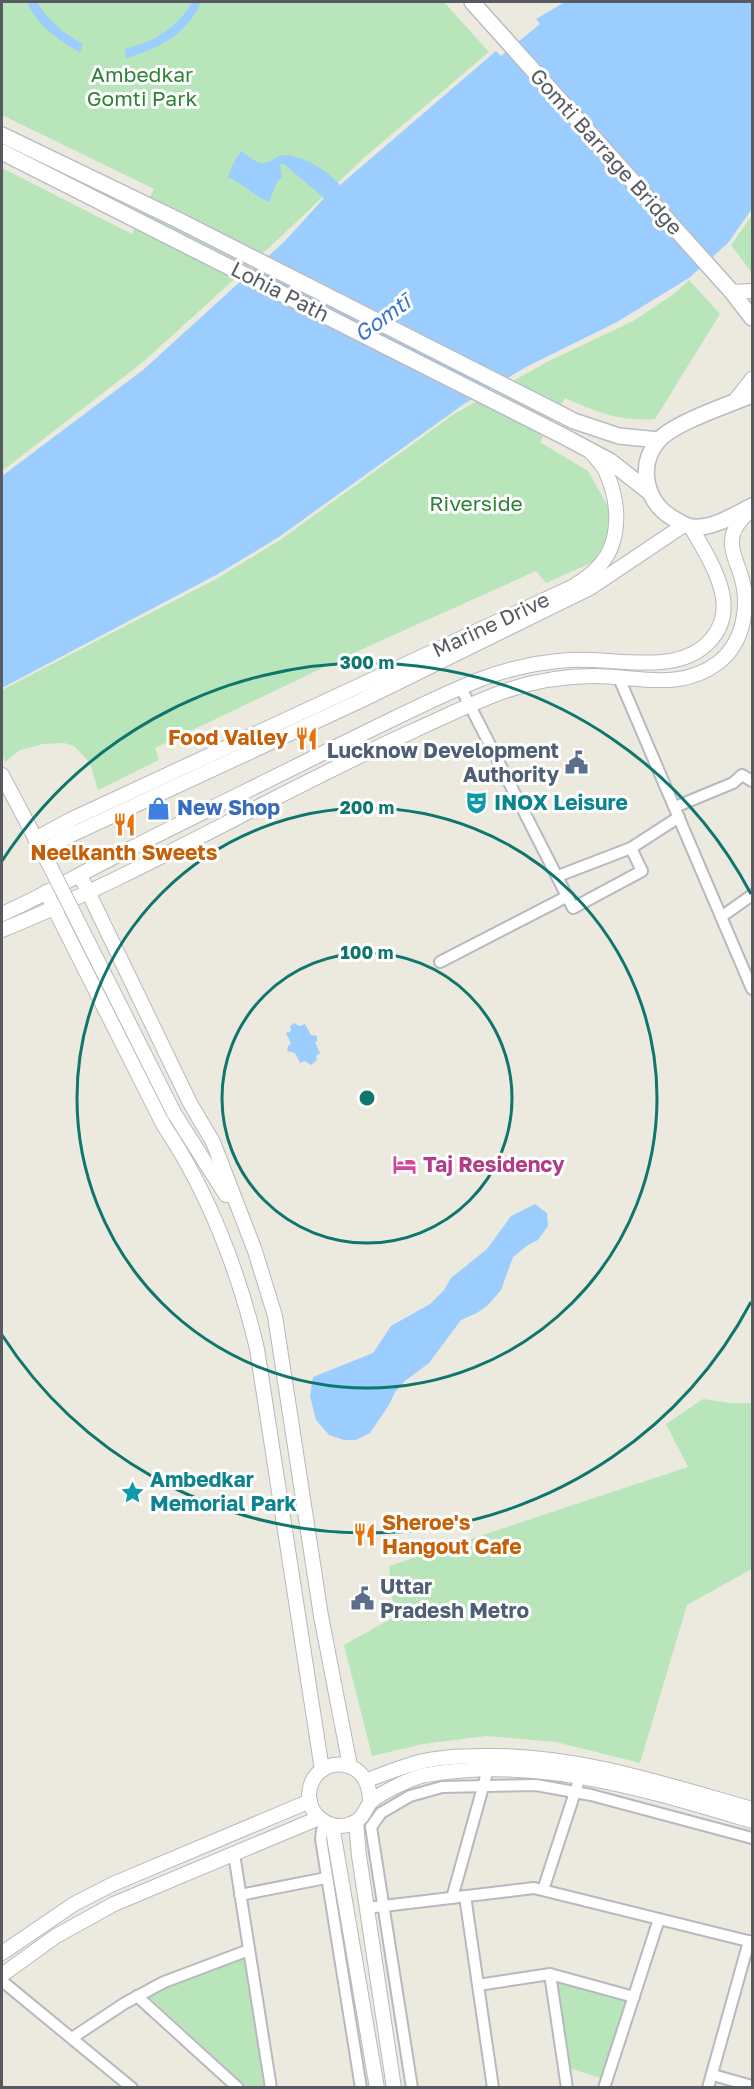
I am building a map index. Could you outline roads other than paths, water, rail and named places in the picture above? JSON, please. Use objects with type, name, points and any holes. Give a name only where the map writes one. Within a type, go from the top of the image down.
[{"type":"main road","name":"Gomti Barrage Bridge","points":[[471,2],[753,318]]},
{"type":"main road","name":"Lohia Path","points":[[2,135],[178,220],[574,421],[618,436],[658,440]]},
{"type":"main road","name":"Lohia Path","points":[[2,152],[610,461],[648,491],[665,513],[687,526]]},
{"type":"main road","points":[[648,491],[646,475],[648,460],[658,440],[668,432],[753,395]]},
{"type":"main road","points":[[687,526],[704,527],[753,507]]},
{"type":"street","points":[[732,292],[753,291]]},
{"type":"street","points":[[732,404],[753,379]]},
{"type":"street","name":"Marine Drive","points":[[38,845],[72,819],[573,587],[597,569],[612,546],[617,519],[614,491],[604,467],[589,450]]},
{"type":"street","points":[[2,930],[88,892],[350,760],[470,705],[518,687],[551,679],[595,676],[659,682],[686,679],[710,668],[728,653],[740,630],[747,606],[745,589],[733,553],[732,539],[738,523],[753,507]]},
{"type":"street","points":[[2,914],[374,728],[482,679],[527,666],[569,660],[660,662],[685,657],[703,647],[717,630],[723,614],[723,591],[716,572],[687,526]]},
{"type":"street","name":"Marine Drive","points":[[38,845],[71,835],[362,700],[590,588],[687,526]]},
{"type":"street","points":[[619,678],[753,989]]},
{"type":"street","points":[[461,688],[573,908],[642,871],[631,848]]},
{"type":"street","points":[[2,775],[174,1113],[246,1229]]},
{"type":"street","points":[[558,876],[631,848],[677,812],[733,783],[741,775],[753,781]]},
{"type":"street","points":[[80,874],[181,1084],[213,1142],[246,1229],[275,1316],[321,1616],[350,1766]]},
{"type":"street","points":[[46,892],[164,1126],[184,1156],[234,1266],[248,1309],[257,1348],[322,1770]]},
{"type":"street","points":[[722,916],[753,895]]},
{"type":"street","points":[[440,962],[568,896]]},
{"type":"street","points":[[174,1113],[184,1156]]},
{"type":"street","points":[[367,1780],[420,1762],[460,1756],[503,1755],[558,1760],[610,1769],[753,1809]]},
{"type":"street","points":[[336,1765],[350,1766],[363,1774],[370,1790],[370,1801],[363,1817],[345,1826],[326,1822],[313,1810],[310,1801],[311,1784],[322,1770],[336,1765]]},
{"type":"street","points":[[370,1801],[420,1776],[459,1769],[550,1771],[673,1798],[753,1821]]},
{"type":"street","points":[[452,1898],[488,1769]]},
{"type":"street","points":[[543,1890],[580,1777]]},
{"type":"street","points":[[412,2088],[371,1827],[381,1813],[410,1796],[442,1787],[536,1785],[575,1792],[753,1838]]},
{"type":"street","points":[[2,1953],[74,1904],[103,1889],[310,1801]]},
{"type":"street","points":[[2,1975],[56,1936],[114,1904],[234,1854],[326,1822]]},
{"type":"street","points":[[326,1822],[321,1839],[360,2088]]},
{"type":"street","points":[[326,1822],[377,2088]]},
{"type":"street","points":[[356,1822],[394,2088]]},
{"type":"street","points":[[234,1854],[271,2088]]},
{"type":"street","points":[[240,1895],[326,1878]]},
{"type":"street","points":[[367,1908],[534,1888],[751,1942],[708,2088]]},
{"type":"street","points":[[465,1896],[494,2088]]},
{"type":"street","points":[[604,2088],[659,1919]]},
{"type":"street","points":[[72,2038],[137,1996],[164,1982],[249,1950]]},
{"type":"street","points":[[478,1984],[550,1974],[633,1997]]},
{"type":"street","points":[[550,1974],[567,2088]]},
{"type":"street","points":[[2,1981],[132,2088]]},
{"type":"street","points":[[137,1996],[238,2088]]},
{"type":"street","points":[[712,2075],[753,2086]]},
{"type":"water","points":[[27,2],[37,2],[57,26],[83,44],[80,52],[49,31],[36,18]]},
{"type":"water","points":[[192,2],[201,2],[188,23],[171,39],[126,58],[125,49],[164,33]]},
{"type":"water","name":"Gomtī","points":[[565,2],[752,2],[752,209],[728,243],[689,278],[617,322],[526,367],[464,404],[279,537],[218,574],[2,688],[2,476],[143,370],[285,241],[324,198],[284,164],[280,164],[282,177],[277,182],[269,202],[228,177],[241,151],[261,163],[283,155],[302,159],[323,170],[340,185],[496,51],[501,56],[540,24],[536,19]]},
{"type":"water","points":[[294,1023],[300,1026],[305,1024],[311,1035],[317,1036],[315,1042],[320,1053],[311,1065],[305,1061],[300,1063],[295,1053],[287,1051],[291,1044],[286,1033],[291,1031],[290,1026]]},
{"type":"water","points":[[535,1204],[547,1213],[548,1226],[538,1240],[513,1257],[501,1290],[488,1305],[461,1320],[429,1363],[405,1381],[395,1392],[370,1433],[356,1440],[344,1440],[329,1435],[316,1420],[310,1396],[313,1377],[373,1353],[391,1326],[430,1304],[444,1290],[451,1278],[487,1249],[511,1216]]},
{"type":"place","name":"Food Valley","points":[[306,738]]},
{"type":"place","name":"Lucknow Development Authority","points":[[577,763]]},
{"type":"place","name":"INOX Leisure","points":[[476,803]]},
{"type":"place","name":"New Shop","points":[[159,808]]},
{"type":"place","name":"Neelkanth Sweets","points":[[124,825]]},
{"type":"place","name":"Taj Residency","points":[[405,1165]]},
{"type":"place","name":"Ambedkar Memorial Park","points":[[132,1492]]},
{"type":"place","name":"Sheroe's Hangout Cafe","points":[[364,1535]]},
{"type":"place","name":"Uttar Pradesh Metro","points":[[362,1599]]},
{"type":"park label","name":"Ambedkar Gomti Park","points":[[142,87]]},
{"type":"park label","name":"Riverside","points":[[476,504]]}]
